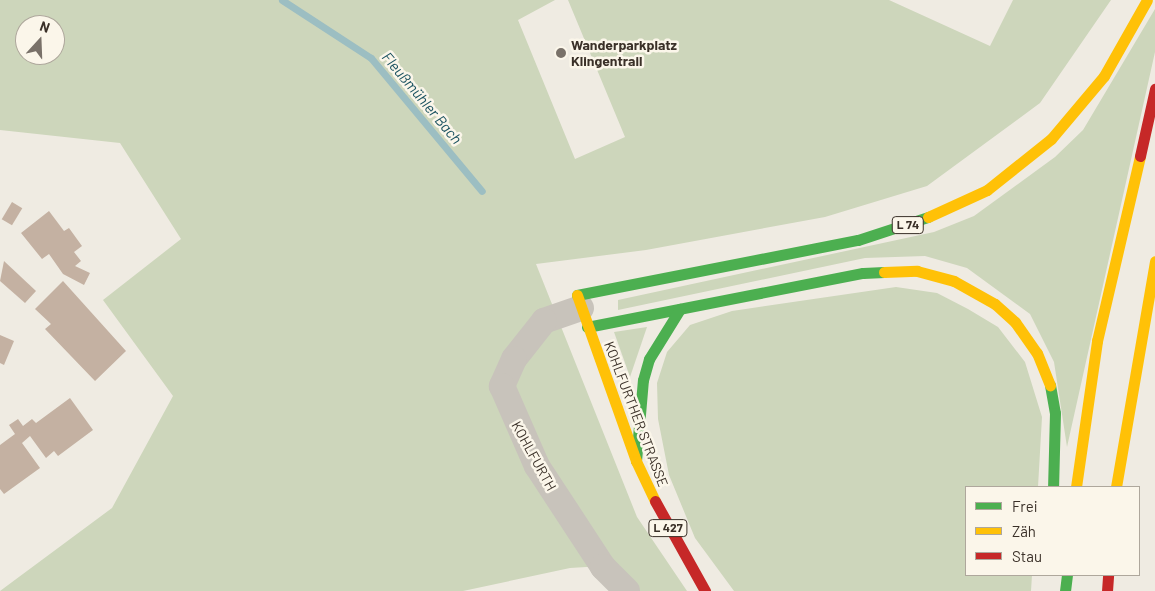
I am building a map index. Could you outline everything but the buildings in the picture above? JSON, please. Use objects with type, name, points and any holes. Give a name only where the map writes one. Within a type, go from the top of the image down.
[{"type":"main road","name":"L 74","points":[[581,310],[858,240],[947,211],[987,190],[1051,140],[1104,76],[1147,0]]},
{"type":"main road","points":[[1076,486],[1099,331],[1155,90]]},
{"type":"main road","points":[[1116,486],[1144,311],[1155,261]]},
{"type":"main road","points":[[581,310],[680,309],[831,278],[889,271],[936,276],[971,288],[1015,322],[1046,373],[1055,413],[1053,486]]},
{"type":"main road","points":[[1144,311],[1155,296]]},
{"type":"main road","points":[[636,461],[645,373],[658,340],[680,309]]},
{"type":"main road","name":"KOHLFURTHER STRASSE","points":[[581,310],[636,461],[675,542],[705,591]]},
{"type":"main road","points":[[1065,591],[1067,576]]},
{"type":"main road","points":[[1108,576],[1108,591]]},
{"type":"street","name":"KOHLFURTH","points":[[581,310],[544,321],[514,359],[502,386],[537,466],[603,567],[626,591]]},
{"type":"green space","points":[[0,0],[555,0],[518,20],[575,159],[625,137],[568,0],[889,0],[990,46],[1013,0],[1111,0],[1040,103],[927,186],[825,217],[646,250],[536,264],[637,517],[687,591],[637,591],[619,565],[570,568],[463,591],[0,591],[112,508],[173,396],[103,300],[181,239],[120,143],[0,130]]},
{"type":"green space","points":[[1155,9],[1155,52],[1067,447],[1054,362],[1030,314],[967,268],[925,256],[865,258],[618,310],[618,300],[934,232],[974,216],[1055,157],[1083,130]]},
{"type":"green space","points":[[896,287],[937,293],[998,327],[1025,362],[1042,417],[1038,486],[965,486],[965,576],[1032,576],[1031,591],[734,591],[695,538],[669,475],[658,419],[657,383],[667,352],[690,325],[732,311]]},
{"type":"green space","points":[[647,327],[630,377],[614,332]]},
{"type":"waterway","name":"Fleußmühler Bach","points":[[282,0],[371,58],[482,191]]},
{"type":"traffic: fast","points":[[577,295],[858,240],[928,217]]},
{"type":"traffic: fast","points":[[587,327],[863,273],[884,272]]},
{"type":"traffic: fast","points":[[636,461],[643,380],[649,359],[680,309]]},
{"type":"traffic: fast","points":[[1050,385],[1055,413],[1053,486]]},
{"type":"traffic: fast","points":[[1065,591],[1067,576]]},
{"type":"traffic: slow","points":[[928,217],[987,190],[1051,139],[1104,76],[1147,0]]},
{"type":"traffic: slow","points":[[1076,486],[1097,341],[1140,156]]},
{"type":"traffic: slow","points":[[1116,486],[1155,261]]},
{"type":"traffic: slow","points":[[884,272],[917,271],[954,281],[995,304],[1015,322],[1037,353],[1050,385]]},
{"type":"traffic: slow","points":[[577,295],[636,461],[655,501]]},
{"type":"traffic: jam","points":[[1140,156],[1155,89]]},
{"type":"traffic: jam","points":[[655,501],[705,591]]},
{"type":"traffic: jam","points":[[1107,591],[1108,576]]},
{"type":"place","name":"Wanderparkplatz Klingentrail","points":[[561,53]]}]
